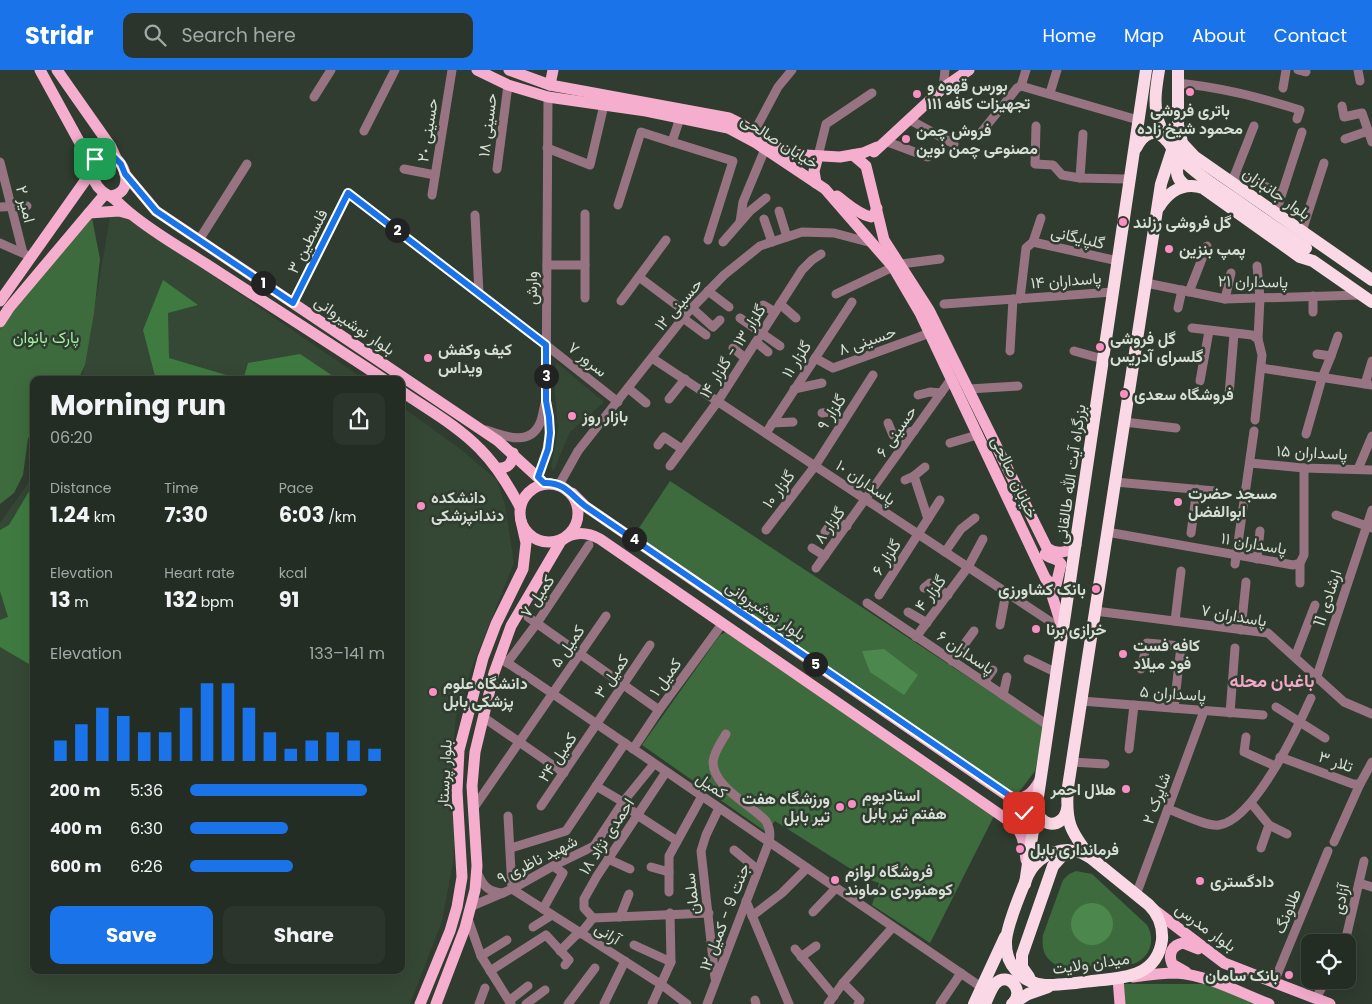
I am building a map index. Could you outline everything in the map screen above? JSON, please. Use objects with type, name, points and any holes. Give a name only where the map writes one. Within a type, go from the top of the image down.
[{"type":"highway","name":"بزرگراه آیت الله طالقانی","points":[[1025,884],[1146,70]]},
{"type":"highway","points":[[1159,70],[1155,110],[1161,130],[1174,151],[1192,169],[1306,248]]},
{"type":"highway","points":[[1143,95],[1144,104],[1148,110],[1159,114],[1166,113],[1174,104],[1177,76]]},
{"type":"highway","points":[[1162,180],[1178,132],[1177,76]]},
{"type":"highway","name":"بلوار جانبازان","points":[[1178,123],[1182,143],[1196,157],[1233,179],[1302,231],[1372,280]]},
{"type":"highway","points":[[1037,803],[1037,812],[1040,818],[1049,824],[1062,820],[1066,814],[1081,701],[1124,422],[1162,180],[1169,150],[1165,139],[1157,134],[1148,134],[1140,140],[1134,151]]},
{"type":"highway","points":[[1186,186],[1178,177],[1177,166],[1184,158],[1196,157]]},
{"type":"highway","points":[[1158,209],[1173,192],[1186,186],[1196,186],[1205,189],[1300,257],[1313,261],[1372,302]]},
{"type":"highway","points":[[1068,795],[1070,829],[1085,855]]},
{"type":"highway","name":"میدان ولایت","points":[[1063,850],[1085,855],[1149,905],[1160,921],[1162,931],[1161,946],[1155,959],[1138,974],[1122,978],[1050,985],[1029,981],[1018,974],[1013,967],[1007,952],[1006,943],[1008,930],[1025,884],[1033,867],[1044,857],[1063,850]]},
{"type":"highway","points":[[1050,985],[1033,980],[1026,974],[1021,962],[1022,955],[1053,866],[1062,856],[1072,853],[1085,855]]},
{"type":"highway","points":[[974,1004],[1008,930]]},
{"type":"highway","points":[[985,1004],[995,984],[1004,980],[1010,981],[1016,987],[1018,995],[1013,1003]]},
{"type":"highway","points":[[1013,1003],[1028,994],[1050,985]]},
{"type":"main road","points":[[40,70],[92,168],[97,186],[108,195],[118,195],[126,185],[125,174],[111,148],[57,70]]},
{"type":"main road","name":"خيابان صالحی","points":[[477,70],[508,85],[548,96],[728,128],[765,149],[820,186],[879,242],[925,301],[951,364]]},
{"type":"main road","name":"خيابان صالحی","points":[[509,70],[550,85],[729,118],[788,154],[818,156],[853,155],[881,144]]},
{"type":"main road","points":[[550,85],[553,70]]},
{"type":"main road","points":[[853,155],[866,166],[869,158],[881,144],[910,120],[943,88],[969,70]]},
{"type":"main road","points":[[0,301],[27,255],[65,211],[92,168],[95,159],[100,155],[107,154],[118,160]]},
{"type":"main road","points":[[794,169],[799,170],[805,167],[806,161],[803,155]]},
{"type":"main road","points":[[818,156],[814,171],[820,186],[833,192],[855,210],[867,216],[871,217],[874,215],[877,208]]},
{"type":"main road","name":"خيابان صالحی","points":[[866,166],[877,208],[880,226],[879,242]]},
{"type":"main road","name":"بلوار نوشیروانی","points":[[125,174],[156,211],[402,376]]},
{"type":"main road","points":[[0,322],[9,308],[89,212],[108,195]]},
{"type":"main road","name":"بلوار نوشیروانی","points":[[108,195],[131,214],[379,376]]},
{"type":"main road","points":[[65,211],[73,208],[77,210],[78,213],[73,231]]},
{"type":"main road","points":[[146,224],[140,212],[141,210],[146,208],[156,211]]},
{"type":"main road","points":[[89,212],[119,211],[131,214]]},
{"type":"main road","points":[[1306,248],[1313,261]]},
{"type":"main road","name":"خيابان صالحی","points":[[897,266],[930,332],[951,364]]},
{"type":"main road","name":"خیابان صالحی","points":[[951,364],[952,379],[1045,577],[1063,630]]},
{"type":"main road","name":"خیابان صالحی","points":[[951,364],[969,389],[1047,548],[1052,551],[1063,552],[1070,550],[1076,545]]},
{"type":"main road","name":"بلوار نوشیروانی","points":[[405,378],[513,453],[541,480]]},
{"type":"main road","points":[[405,394],[460,432],[479,448],[505,479],[520,507],[521,521],[528,534],[541,541],[556,541],[581,533],[590,534],[600,539],[1016,826],[1021,833],[1027,868]]},
{"type":"main road","points":[[496,468],[507,467],[513,453]]},
{"type":"main road","points":[[520,507],[527,493],[541,480],[559,485],[572,493],[578,507],[578,517],[573,530],[565,537]]},
{"type":"main road","name":"بلوار نوشیروانی","points":[[572,493],[585,506],[1022,804],[1024,813],[1022,818],[1016,821],[1004,817]]},
{"type":"main road","name":"بلوار پرستار","points":[[420,1004],[450,931],[457,907],[462,877],[457,792],[459,750],[483,658],[496,624],[523,569],[526,548],[521,521]]},
{"type":"main road","points":[[1040,533],[1046,555],[1059,560],[1061,564],[1056,584],[1051,584],[1045,577]]},
{"type":"main road","name":"بلوار پرستار","points":[[436,1004],[472,906],[477,872],[472,786],[475,752],[483,717],[503,660],[510,626],[565,537]]},
{"type":"main road","points":[[1008,796],[1016,799],[1027,796],[1036,788],[1041,779]]},
{"type":"main road","name":"بلوار مدرس","points":[[1149,905],[1221,961],[1330,1004]]},
{"type":"main road","points":[[1221,961],[1186,943],[1179,943],[1174,947],[1170,957],[1175,966],[1269,1004]]},
{"type":"main road","points":[[1120,1004],[1122,978],[1173,973],[1204,979]]},
{"type":"street","points":[[314,97],[331,70]]},
{"type":"street","points":[[364,131],[395,70]]},
{"type":"street","name":"حسینی ٢٠","points":[[432,196],[452,70]]},
{"type":"street","points":[[754,132],[778,87],[792,70]]},
{"type":"street","points":[[943,88],[945,70]]},
{"type":"street","points":[[1022,86],[1026,70]]},
{"type":"street","points":[[1050,93],[1056,70]]},
{"type":"street","points":[[1283,88],[1286,70]]},
{"type":"street","points":[[1358,70],[1360,81]]},
{"type":"street","points":[[1177,76],[1205,86],[1245,93],[1300,110],[1297,119]]},
{"type":"street","name":"حسینی ۱۸","points":[[497,169],[508,85]]},
{"type":"street","points":[[979,136],[1017,88],[1022,86],[1138,120]]},
{"type":"street","points":[[818,156],[826,124],[872,92]]},
{"type":"street","name":"وارش","points":[[541,480],[550,433],[546,401],[548,96]]},
{"type":"street","points":[[547,148],[590,165],[604,105]]},
{"type":"street","points":[[1342,106],[1344,117],[1372,112]]},
{"type":"street","points":[[1362,113],[1372,142]]},
{"type":"street","points":[[672,142],[680,118]]},
{"type":"street","points":[[910,120],[954,144]]},
{"type":"street","points":[[1036,126],[1035,164],[1053,165],[1062,175],[1080,178],[1124,178],[1130,180]]},
{"type":"street","points":[[1254,126],[1233,179],[1282,192]]},
{"type":"street","points":[[1345,139],[1368,131]]},
{"type":"street","points":[[618,205],[641,132],[733,161],[708,240]]},
{"type":"street","points":[[1276,212],[1302,132]]},
{"type":"street","points":[[1080,178],[1083,134]]},
{"type":"street","points":[[881,144],[928,157]]},
{"type":"street","points":[[740,222],[743,202],[765,149]]},
{"type":"street","name":"امیر ۲","points":[[0,162],[27,255]]},
{"type":"street","points":[[1302,231],[1324,163]]},
{"type":"street","points":[[199,240],[247,164]]},
{"type":"street","points":[[404,168],[435,175]]},
{"type":"street","name":"سرور ۷","points":[[348,193],[618,402]]},
{"type":"street","name":"فلسطین ۳","points":[[293,303],[348,193]]},
{"type":"street","points":[[723,242],[750,211],[766,198]]},
{"type":"street","points":[[0,207],[27,206]]},
{"type":"street","points":[[779,211],[787,237]]},
{"type":"street","points":[[585,214],[585,298]]},
{"type":"street","points":[[475,215],[479,293]]},
{"type":"street","points":[[1033,242],[1041,218]]},
{"type":"street","points":[[764,219],[772,242]]},
{"type":"street","name":"حسینی ۱۲","points":[[559,485],[578,451],[687,313],[724,275],[760,246],[802,232],[834,233],[879,242]]},
{"type":"street","points":[[621,301],[666,240]]},
{"type":"street","name":"گلپایگانی","points":[[1010,351],[1026,248],[1033,242],[1118,261]]},
{"type":"street","points":[[0,243],[27,255]]},
{"type":"street","points":[[1178,308],[1207,246]]},
{"type":"street","name":"گلزار ۱۳ - گلزار ۱۴","points":[[670,466],[718,401],[802,270],[821,254]]},
{"type":"street","points":[[836,294],[897,266],[940,259]]},
{"type":"street","points":[[546,265],[584,265]]},
{"type":"street","points":[[1255,420],[1262,354],[1258,339],[1260,298],[1257,266]]},
{"type":"street","points":[[1225,299],[1231,273]]},
{"type":"street","points":[[639,277],[687,313],[713,327],[720,320]]},
{"type":"street","name":"پاسداران ۲۱","points":[[1146,284],[1225,299],[1361,294]]},
{"type":"street","points":[[708,291],[728,307]]},
{"type":"street","name":"پاسداران ۱۴","points":[[944,304],[1113,292]]},
{"type":"street","points":[[1313,296],[1313,312]]},
{"type":"street","name":"گلزار ١١","points":[[766,433],[852,302]]},
{"type":"street","points":[[763,305],[777,308],[796,318]]},
{"type":"street","points":[[687,313],[706,335]]},
{"type":"street","points":[[740,318],[780,346]]},
{"type":"street","points":[[1192,328],[1252,335],[1258,339]]},
{"type":"street","points":[[1200,381],[1209,330]]},
{"type":"street","name":"حسینی ۸","points":[[815,358],[834,368],[930,332]]},
{"type":"street","points":[[1229,395],[1234,334]]},
{"type":"street","points":[[1306,434],[1322,378],[1338,336]]},
{"type":"street","points":[[756,342],[768,352]]},
{"type":"street","points":[[732,348],[745,358]]},
{"type":"street","points":[[1074,351],[1103,359]]},
{"type":"street","points":[[1317,354],[1331,356]]},
{"type":"street","name":"پاسداران ١٠","points":[[652,358],[1063,630]]},
{"type":"street","points":[[1260,368],[1368,385],[1372,361]]},
{"type":"street","name":"گلزار ٩","points":[[815,466],[873,375]]},
{"type":"street","points":[[669,399],[685,379]]},
{"type":"street","name":"حسینی ۶","points":[[866,500],[952,379]]},
{"type":"street","points":[[794,389],[822,384]]},
{"type":"street","points":[[969,389],[1018,386]]},
{"type":"street","points":[[628,388],[646,403]]},
{"type":"street","points":[[918,395],[942,392]]},
{"type":"street","points":[[479,428],[512,438],[525,437],[536,430],[546,401]]},
{"type":"street","points":[[822,413],[836,410],[840,425]]},
{"type":"street","points":[[772,423],[793,422]]},
{"type":"street","points":[[1124,422],[1176,428]]},
{"type":"street","points":[[888,423],[893,435],[914,432]]},
{"type":"street","points":[[1236,560],[1254,431]]},
{"type":"street","points":[[950,443],[977,435]]},
{"type":"street","points":[[658,445],[664,437],[682,449]]},
{"type":"street","points":[[1358,469],[1372,437]]},
{"type":"street","name":"پاسداران ۱۵","points":[[1250,462],[1304,468],[1372,470]]},
{"type":"street","name":"گلزار ۱۰","points":[[766,530],[815,466]]},
{"type":"street","points":[[925,468],[909,478],[928,518]]},
{"type":"street","name":"پاسداران ١١","points":[[1107,532],[1236,560],[1256,559],[1293,565],[1300,564],[1304,555],[1304,468]]},
{"type":"street","points":[[1115,482],[1215,491]]},
{"type":"street","points":[[1191,533],[1197,489]]},
{"type":"street","name":"گلزار ۸","points":[[816,568],[866,500]]},
{"type":"street","name":"گلزار ۶","points":[[879,595],[940,500]]},
{"type":"street","name":"ارشادی 11","points":[[1316,679],[1369,527],[1372,510]]},
{"type":"street","points":[[1336,515],[1369,527]]},
{"type":"street","points":[[945,552],[961,529],[975,518]]},
{"type":"street","points":[[825,532],[834,520],[846,526]]},
{"type":"street","points":[[1256,559],[1260,531]]},
{"type":"street","name":"گلزار ۴","points":[[916,637],[968,568],[983,539]]},
{"type":"street","name":"کمیل ۷","points":[[503,660],[537,623],[590,545]]},
{"type":"street","points":[[812,548],[825,556]]},
{"type":"street","points":[[1300,564],[1300,583]]},
{"type":"street","points":[[1175,621],[1181,571]]},
{"type":"street","points":[[1241,630],[1246,582]]},
{"type":"street","points":[[924,588],[930,583],[948,595]]},
{"type":"street","points":[[1000,625],[1006,593]]},
{"type":"street","name":"پاسداران ۶","points":[[867,604],[1049,726]]},
{"type":"street","points":[[1294,657],[1315,605]]},
{"type":"street","name":"پاسداران ۷","points":[[1095,611],[1268,633],[1316,679],[1344,702],[1371,712]]},
{"type":"street","points":[[908,612],[927,623]]},
{"type":"street","name":"کمیل ۵","points":[[473,809],[606,616]]},
{"type":"street","points":[[528,617],[659,710]]},
{"type":"street","name":"کمیل ۱","points":[[634,749],[659,710],[722,624]]},
{"type":"street","points":[[952,661],[974,631]]},
{"type":"street","points":[[1141,669],[1147,643],[1181,646],[1174,708]]},
{"type":"street","name":"کمیل ۳","points":[[597,724],[650,646]]},
{"type":"street","points":[[1230,713],[1235,648]]},
{"type":"street","points":[[1028,659],[1056,673]]},
{"type":"street","name":"کمیل","points":[[503,660],[981,987]]},
{"type":"street","points":[[984,682],[993,670]]},
{"type":"street","points":[[1002,695],[1007,677]]},
{"type":"street","points":[[1168,809],[1211,824],[1219,825],[1234,820],[1250,804],[1275,766],[1311,698]]},
{"type":"street","name":"پاسداران ۵","points":[[1081,701],[1263,715]]},
{"type":"street","points":[[1129,749],[1134,705]]},
{"type":"street","points":[[1276,707],[1325,738]]},
{"type":"street","name":"شاپرک ۲","points":[[1136,895],[1204,711]]},
{"type":"street","points":[[483,717],[564,773]]},
{"type":"street","name":"کمیل ۲۴","points":[[542,806],[597,724]]},
{"type":"street","points":[[726,734],[714,759],[715,772],[719,780],[731,792],[766,821],[769,827],[769,842]]},
{"type":"street","points":[[1246,737],[1244,752],[1275,766]]},
{"type":"street","points":[[510,848],[566,831],[625,743]]},
{"type":"street","name":"تلار ۳","points":[[1280,757],[1353,784],[1360,784],[1372,762]]},
{"type":"street","points":[[1072,762],[1106,764]]},
{"type":"street","name":"شهید ناظری ۹","points":[[472,906],[512,889],[594,846],[623,802],[654,764]]},
{"type":"street","name":"احمدی نژاد ۱۸","points":[[592,918],[584,908],[584,899],[608,859],[666,772]]},
{"type":"street","points":[[1334,842],[1360,784]]},
{"type":"street","points":[[596,786],[623,802],[637,815],[677,841]]},
{"type":"street","points":[[669,892],[669,856],[702,796]]},
{"type":"street","points":[[1250,804],[1270,825],[1287,834]]},
{"type":"street","name":"سلمان","points":[[716,980],[701,852],[706,835],[719,808]]},
{"type":"street","points":[[508,816],[512,889]]},
{"type":"street","points":[[1261,848],[1270,825]]},
{"type":"street","name":"جنت 9 - کمیل ۱۲","points":[[707,1004],[769,842]]},
{"type":"street","points":[[734,850],[758,870]]},
{"type":"street","name":"طلاونگ","points":[[1274,982],[1328,851]]},
{"type":"street","points":[[608,859],[630,869]]},
{"type":"street","name":"آزادی","points":[[1347,934],[1364,861]]},
{"type":"street","points":[[542,909],[563,873],[553,866]]},
{"type":"street","points":[[652,867],[669,872]]},
{"type":"street","points":[[752,916],[782,893],[807,868]]},
{"type":"street","points":[[477,872],[487,889],[503,893]]},
{"type":"street","points":[[1359,883],[1372,887]]},
{"type":"street","points":[[813,912],[836,888]]},
{"type":"street","name":"آرانی","points":[[512,889],[626,961],[687,1004]]},
{"type":"street","points":[[620,917],[629,894]]},
{"type":"street","points":[[746,902],[789,1004]]},
{"type":"street","points":[[652,1004],[671,962],[670,913]]},
{"type":"street","points":[[560,951],[576,935],[581,933],[592,918],[670,913],[709,913]]},
{"type":"street","points":[[533,927],[552,914]]},
{"type":"street","points":[[468,919],[481,956],[510,1002],[528,986]]},
{"type":"street","points":[[828,1004],[843,983],[893,927]]},
{"type":"street","points":[[490,971],[546,935],[570,960],[565,964]]},
{"type":"street","points":[[481,956],[507,940]]},
{"type":"street","points":[[634,945],[671,962]]},
{"type":"street","points":[[802,957],[816,946]]},
{"type":"street","points":[[794,949],[834,996]]},
{"type":"street","points":[[604,1004],[626,961]]},
{"type":"street","points":[[568,1004],[595,968]]},
{"type":"street","points":[[940,1004],[960,973]]},
{"type":"street","points":[[843,983],[860,1000],[858,1004]]},
{"type":"street","points":[[479,1004],[485,988]]},
{"type":"street","points":[[1316,998],[1321,989]]},
{"type":"street","points":[[526,1004],[545,990]]},
{"type":"shaded area","points":[[121,216],[131,219],[359,376],[83,376],[110,217]]},
{"type":"shaded area","points":[[163,280],[198,305],[168,313],[169,358],[230,376],[155,376],[143,330]]},
{"type":"shaded area","points":[[300,354],[333,376],[244,376],[248,363]]},
{"type":"shaded area","name":"بازار روز","points":[[556,362],[604,402],[570,432],[554,470],[551,467],[558,430],[554,382]]},
{"type":"shaded area","name":"دانشگاه علوم پزشکی بابل","points":[[405,409],[463,451],[497,480],[505,505],[514,563],[472,667],[456,716],[450,784],[455,832],[453,863],[442,921],[410,1004],[0,1004],[0,523],[30,481],[30,974],[405,974]]},
{"type":"shaded area","points":[[30,490],[30,665],[0,647],[0,620],[8,617],[0,591],[0,530],[9,525]]},
{"type":"shaded area","points":[[884,649],[918,675],[904,695],[870,672],[862,651]]},
{"type":"shaded area","points":[[1088,903],[1096,903],[1107,909],[1113,924],[1107,939],[1096,945],[1088,945],[1077,939],[1071,928],[1071,920],[1077,909]]},
{"type":"green space","name":"پارک بانوان","points":[[92,218],[100,259],[94,313],[85,365],[80,376],[30,376],[30,436],[28,438],[23,475],[14,493],[0,504],[0,329],[32,285]]},
{"type":"green space","points":[[670,481],[1044,727],[1035,771],[1016,796],[635,534]]},
{"type":"green space","points":[[726,632],[994,816],[930,943],[872,905],[879,883],[865,878],[775,821],[766,832],[642,745],[720,635]]},
{"type":"green space","points":[[1076,871],[1092,874],[1147,925],[1151,937],[1150,948],[1139,961],[1133,964],[1062,968],[1048,959],[1044,951],[1043,935],[1063,880],[1069,874]]},
{"type":"green space","points":[[1124,984],[1207,984],[1261,1004],[1125,1004]]},
{"type":"place","name":"باتری فروشی محمود شیخ زاده","points":[[1190,92]]},
{"type":"place","name":"بورس قهوه و تجهیزات کافه ۱۱۱","points":[[917,94]]},
{"type":"place","name":"فروش چمن مصنوعی چمن نوین","points":[[906,139]]},
{"type":"place","name":"گل فروشی رزلند","points":[[1123,222]]},
{"type":"place","name":"پمپ بنزین","points":[[1169,249]]},
{"type":"place","name":"گل فروشی گلسرای آدریس","points":[[1100,347]]},
{"type":"place","name":"کیف و‌کفش ویداس","points":[[428,358]]},
{"type":"place","name":"فروشگاه سعدی","points":[[1124,394]]},
{"type":"place","name":"بازار روز","points":[[572,416]]},
{"type":"place","name":"مسجد حضرت ابوالفضل","points":[[1178,502]]},
{"type":"place","name":"دانشکده دندانپزشکی","points":[[421,506]]},
{"type":"place","name":"بانک کشاورزی","points":[[1096,589]]},
{"type":"place","name":"خرازی برنا","points":[[1036,629]]},
{"type":"place","name":"کافه فست فود میلاد","points":[[1123,654]]},
{"type":"place","name":"دانشگاه علوم پزشکی بابل","points":[[433,692]]},
{"type":"place","name":"هلال احمر","points":[[1126,789]]},
{"type":"place","name":"استادیوم هفتم تیر بابل","points":[[852,804]]},
{"type":"place","name":"ورزشگاه هفت تیر بابل","points":[[840,807]]},
{"type":"place","name":"فرمانداری بابل","points":[[1020,849]]},
{"type":"place","name":"فروشگاه لوازم کوهنوردی دماوند","points":[[835,880]]},
{"type":"place","name":"دادگستری","points":[[1200,881]]},
{"type":"place","name":"بانک سامان","points":[[1289,975]]},
{"type":"district","name":"باغبان محله","points":[[1272,681]]},
{"type":"route","points":[[95,159],[100,155],[107,154],[113,156],[121,164],[125,174],[156,211],[293,303],[348,193],[546,345],[546,401],[550,433],[548,449],[538,477],[544,483],[554,483],[564,487],[585,506],[1022,804],[1024,813]]}]
